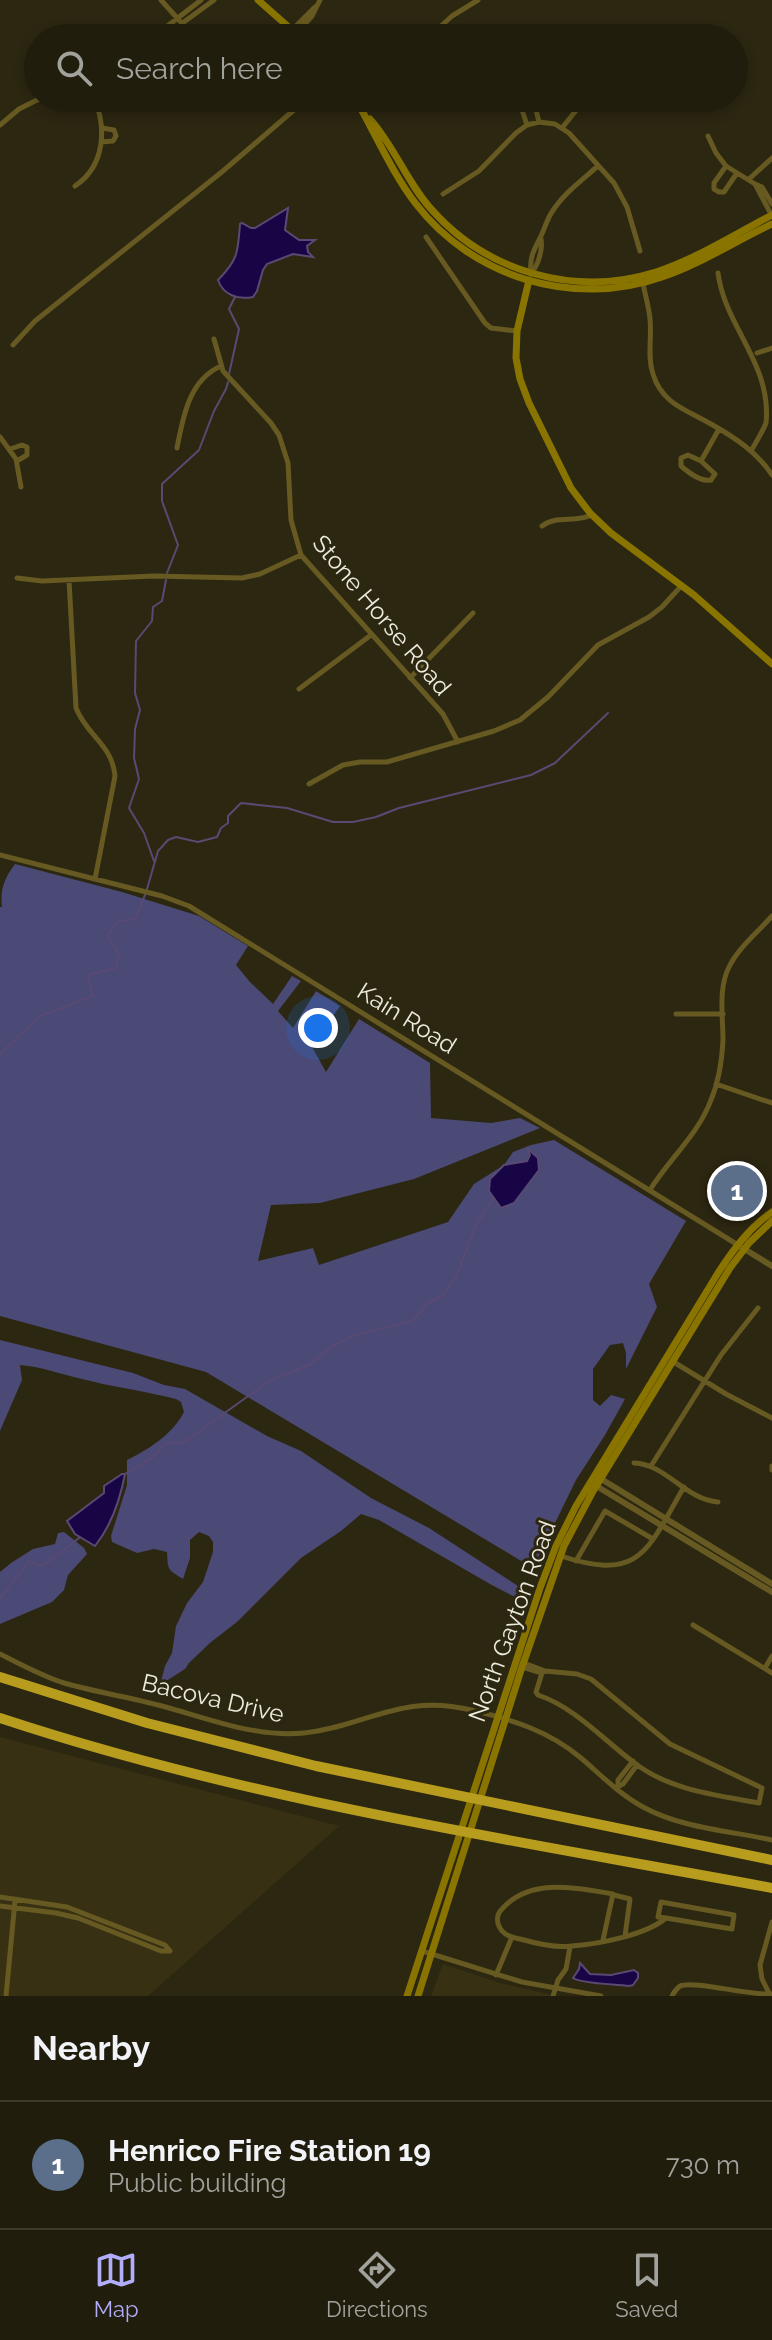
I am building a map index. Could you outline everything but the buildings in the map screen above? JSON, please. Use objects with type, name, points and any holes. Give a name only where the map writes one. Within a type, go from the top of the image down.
[{"type":"highway","points":[[0,1677],[147,1723],[316,1766],[772,1860]]},
{"type":"highway","points":[[0,1718],[141,1760],[310,1802],[772,1888]]},
{"type":"main road","points":[[258,0],[285,24]]},
{"type":"main road","points":[[363,112],[383,134],[420,195],[443,222],[478,250],[555,287],[591,289],[643,283],[677,272],[772,224]]},
{"type":"main road","points":[[530,277],[586,282],[614,281],[642,275],[680,262],[772,215]]},
{"type":"main road","points":[[530,277],[517,331],[516,358],[522,387],[565,477],[582,503],[611,533],[682,585],[772,664]]},
{"type":"main road","name":"North Gayton Road","points":[[407,1996],[457,1841],[502,1718],[550,1560],[569,1519],[672,1361],[755,1225],[772,1212]]},
{"type":"main road","name":"North Gayton Road","points":[[502,1718],[560,1555],[595,1480],[718,1273],[741,1247],[772,1221]]},
{"type":"main road","name":"North Gayton Road","points":[[418,1996],[467,1843],[478,1790]]},
{"type":"street","points":[[161,0],[180,22]]},
{"type":"street","points":[[178,24],[201,0]]},
{"type":"street","points":[[176,24],[214,0]]},
{"type":"street","points":[[443,24],[478,0]]},
{"type":"street","points":[[305,24],[319,2]]},
{"type":"street","points":[[0,125],[24,106]]},
{"type":"street","points":[[75,186],[90,173],[99,154],[102,128],[99,112]]},
{"type":"street","points":[[13,345],[35,321],[294,112]]},
{"type":"street","points":[[523,112],[527,125]]},
{"type":"street","points":[[536,112],[539,122]]},
{"type":"street","points":[[562,128],[575,112]]},
{"type":"street","points":[[443,194],[479,171],[527,125],[551,123],[562,128],[614,183],[624,201],[640,251]]},
{"type":"street","points":[[101,142],[113,141],[116,136],[114,130],[102,128]]},
{"type":"street","points":[[708,136],[726,166],[762,187],[772,204]]},
{"type":"street","points":[[749,179],[772,158]]},
{"type":"street","points":[[530,277],[536,268],[548,219],[558,203],[598,166]]},
{"type":"street","points":[[726,166],[714,183],[714,189],[724,192],[737,173]]},
{"type":"street","points":[[755,184],[772,215]]},
{"type":"street","points":[[426,237],[485,323],[491,328],[517,331]]},
{"type":"street","points":[[718,273],[722,293],[733,317],[757,353],[767,381],[769,406],[765,426],[751,451]]},
{"type":"street","points":[[643,283],[650,319],[650,364],[659,389],[680,409],[719,429],[751,451],[772,475]]},
{"type":"street","name":"Stone Horse Road","points":[[214,339],[227,376],[279,435],[288,463],[291,520],[301,555],[446,719],[458,742]]},
{"type":"street","points":[[757,353],[772,348]]},
{"type":"street","points":[[177,448],[191,396],[202,377],[221,366]]},
{"type":"street","points":[[701,461],[719,429]]},
{"type":"street","points":[[0,437],[17,461],[21,487]]},
{"type":"street","points":[[10,449],[22,445],[27,447],[27,455],[17,461]]},
{"type":"street","points":[[688,455],[701,461],[714,471],[711,480],[705,481],[685,470],[680,462],[688,455]]},
{"type":"street","points":[[542,526],[551,520],[579,521],[592,515]]},
{"type":"street","points":[[17,578],[31,581],[154,576],[242,578],[260,574],[301,555]]},
{"type":"street","points":[[69,580],[76,708],[86,727],[106,749],[113,762],[115,776],[95,879]]},
{"type":"street","points":[[309,784],[347,764],[387,762],[503,728],[529,714],[598,645],[654,614],[682,585]]},
{"type":"street","points":[[410,678],[473,613]]},
{"type":"street","points":[[299,689],[371,635]]},
{"type":"street","name":"Kain Road","points":[[0,855],[173,899],[189,906],[772,1266]]},
{"type":"street","points":[[650,1190],[698,1126],[716,1084],[722,1057],[723,986],[728,969],[772,916]]},
{"type":"street","points":[[676,1014],[723,1014]]},
{"type":"street","points":[[716,1084],[772,1103]]},
{"type":"street","points":[[651,1466],[721,1355],[758,1308]]},
{"type":"street","points":[[672,1361],[772,1418]]},
{"type":"street","points":[[634,1463],[651,1466],[706,1500],[718,1502]]},
{"type":"street","points":[[595,1480],[772,1592]]},
{"type":"street","points":[[560,1555],[607,1566],[621,1564],[644,1552],[684,1487]]},
{"type":"street","points":[[576,1561],[605,1511],[653,1539]]},
{"type":"street","points":[[663,1522],[772,1584]]},
{"type":"street","points":[[693,1625],[772,1673]]},
{"type":"street","name":"Bacova Drive","points":[[0,1654],[58,1681],[261,1732],[306,1733],[389,1710],[427,1704],[453,1706],[540,1731],[582,1759],[642,1807],[655,1813],[772,1840]]},
{"type":"street","points":[[765,1668],[772,1656]]},
{"type":"street","points":[[523,1665],[544,1672],[577,1674],[591,1679],[670,1744],[762,1788],[759,1803],[664,1781],[635,1763],[560,1705],[538,1695],[536,1692],[544,1672]]},
{"type":"street","points":[[617,1786],[623,1784],[635,1763]]},
{"type":"street","points":[[625,1936],[630,1899],[613,1894],[559,1886],[539,1889],[516,1898],[497,1916],[503,1933],[512,1937],[570,1947],[625,1936],[654,1928],[666,1918],[732,1929],[734,1915],[661,1902],[658,1917],[666,1918]]},
{"type":"street","points":[[603,1940],[613,1894]]},
{"type":"street","points":[[0,1897],[80,1911],[165,1945],[170,1951],[161,1951],[78,1918],[0,1906]]},
{"type":"street","points":[[6,1996],[15,1901]]},
{"type":"street","points":[[672,1996],[679,1987],[691,1984],[748,1995],[771,1995],[762,1979],[760,1965],[772,1922]]},
{"type":"street","points":[[496,1975],[512,1937]]},
{"type":"street","points":[[553,1996],[566,1969],[570,1947]]},
{"type":"street","points":[[422,1951],[496,1975],[601,1996]]},
{"type":"shaded area","points":[[288,208],[285,230],[299,240],[315,240],[307,246],[313,257],[293,254],[267,264],[253,297],[242,298],[227,293],[218,280],[236,255],[240,224],[255,228]]},
{"type":"shaded area","points":[[15,864],[199,916],[248,946],[236,965],[273,1004],[292,976],[301,981],[278,1011],[293,1028],[316,991],[340,1006],[312,1047],[326,1072],[359,1019],[430,1063],[431,1118],[491,1123],[520,1118],[540,1128],[414,1179],[320,1203],[271,1205],[258,1261],[313,1248],[319,1265],[448,1222],[474,1184],[504,1165],[513,1152],[554,1140],[686,1221],[649,1284],[657,1307],[626,1369],[623,1343],[610,1345],[593,1369],[593,1400],[600,1406],[611,1395],[625,1399],[576,1480],[533,1568],[206,1372],[0,1316],[0,907],[4,884]]},
{"type":"shaded area","points":[[527,1148],[538,1158],[539,1170],[514,1203],[501,1208],[489,1191],[490,1179],[504,1165],[527,1161],[530,1155]]},
{"type":"shaded area","points":[[0,1340],[185,1389],[267,1436],[301,1451],[371,1498],[429,1528],[518,1586],[523,1590],[520,1597],[490,1584],[379,1520],[361,1514],[301,1558],[185,1669],[160,1685],[172,1653],[176,1626],[187,1603],[203,1582],[213,1552],[213,1542],[209,1536],[199,1532],[190,1540],[190,1558],[183,1579],[169,1568],[167,1552],[154,1549],[137,1553],[112,1542],[111,1536],[127,1485],[127,1460],[152,1446],[173,1428],[184,1412],[181,1402],[20,1365],[22,1380],[0,1431]]},
{"type":"shaded area","points":[[125,1474],[114,1512],[95,1546],[75,1534],[67,1521],[104,1493],[104,1486]]},
{"type":"shaded area","points":[[64,1532],[87,1554],[68,1575],[64,1590],[52,1602],[0,1624],[0,1572],[33,1549],[55,1544],[58,1533]]},
{"type":"shaded area","points":[[0,1737],[339,1826],[148,1996],[0,1996]]},
{"type":"shaded area","points":[[580,1963],[590,1974],[611,1975],[634,1970],[638,1978],[629,1986],[577,1980],[573,1978]]},
{"type":"shaded area","points":[[443,1964],[500,1983],[556,1996],[431,1996]]},
{"type":"waterway","points":[[229,374],[239,329],[229,309],[235,297]]},
{"type":"waterway","points":[[167,573],[178,545],[162,501],[162,484],[199,450],[228,382]]},
{"type":"waterway","points":[[154,861],[144,833],[129,808],[139,779],[134,758],[135,729],[140,710],[135,693],[136,641],[152,621],[153,607],[162,601],[166,580]]},
{"type":"waterway","points":[[147,889],[158,851],[168,840],[176,837],[198,842],[217,837],[221,828],[228,823],[228,816],[241,803],[287,808],[333,822],[376,817],[399,808],[531,775],[555,763],[608,713]]},
{"type":"waterway","points":[[0,1054],[40,1016],[93,996],[88,975],[116,968],[119,955],[108,935],[119,921],[135,919],[145,895]]},
{"type":"waterway","points":[[125,1474],[152,1458],[166,1443],[183,1443],[269,1381],[311,1364],[329,1348],[355,1335],[412,1321],[429,1302],[442,1296],[456,1277],[476,1225],[493,1199]]},
{"type":"waterway","points":[[0,1598],[29,1561],[43,1566],[79,1538]]},
{"type":"place","name":"Henrico Fire Station 19","points":[[737,1191]]}]
